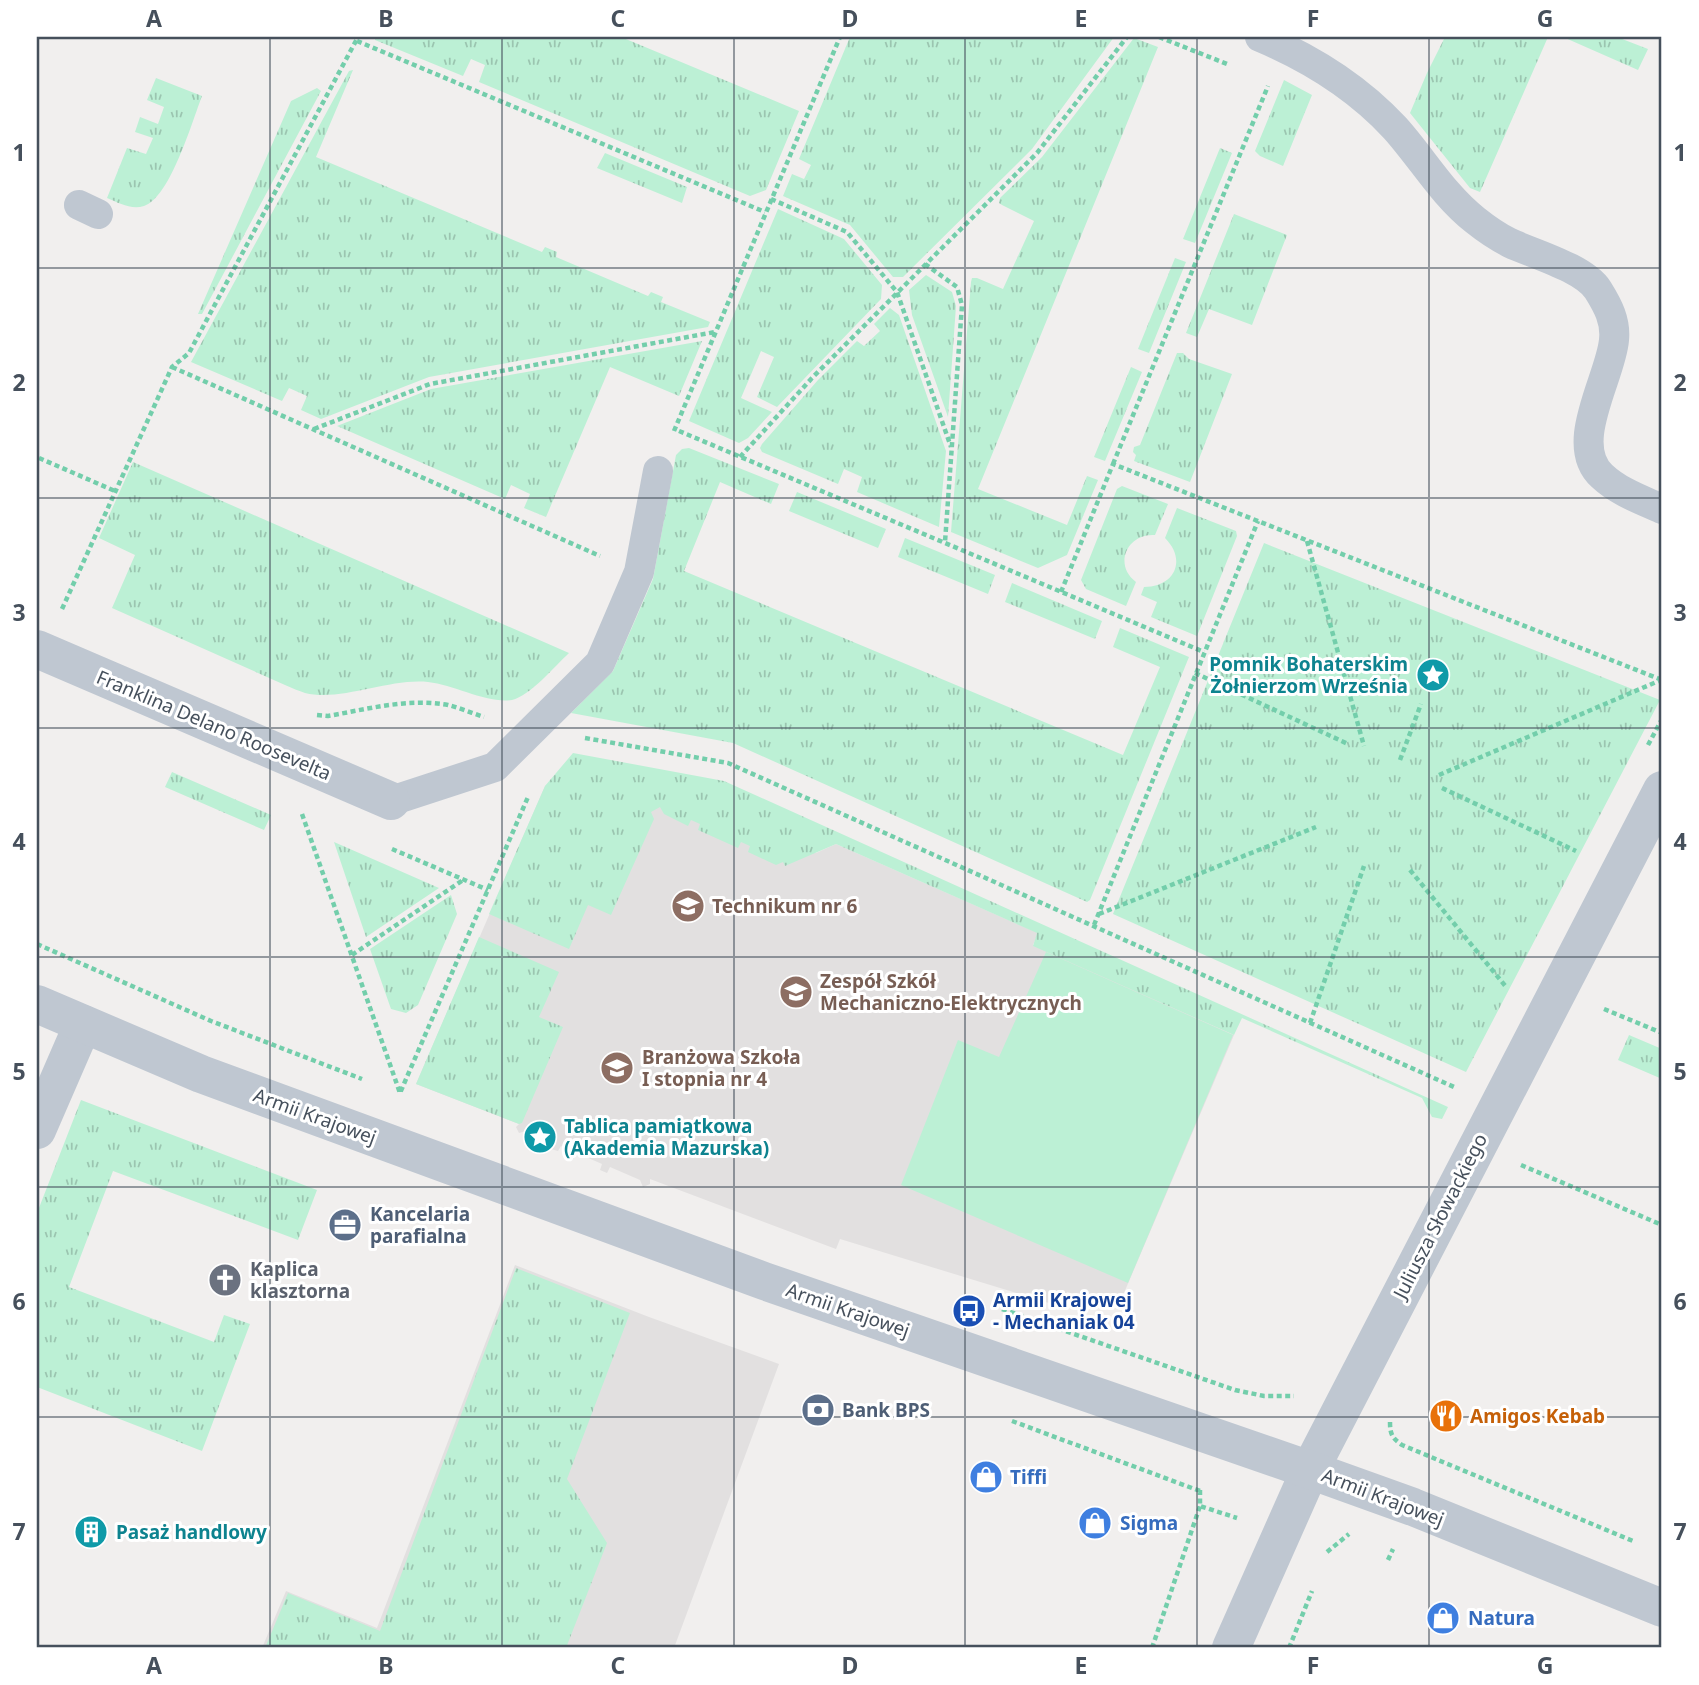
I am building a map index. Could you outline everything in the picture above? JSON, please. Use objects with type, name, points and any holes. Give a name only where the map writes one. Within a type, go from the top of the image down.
[{"type":"street","name":"Franklina Delano Roosevelta","points":[[37,649],[391,801]]},
{"type":"street","name":"Juliusza Słowackiego","points":[[1231,1648],[1310,1469],[1662,790]]},
{"type":"street","name":"Armii Krajowej","points":[[37,1003],[214,1079],[764,1281],[1310,1469],[1413,1507],[1662,1608]]},
{"type":"street","points":[[37,1130],[83,1024]]},
{"type":"lane","points":[[1260,37],[1297,52],[1363,97],[1394,128],[1444,190],[1474,219],[1507,242],[1576,272],[1596,287],[1612,314],[1614,340],[1591,418],[1589,452],[1600,475],[1621,491],[1662,509]]},
{"type":"lane","points":[[391,801],[495,767],[600,663],[639,572],[658,471]]},
{"type":"path","points":[[658,471],[840,37]]},
{"type":"path","points":[[740,457],[812,378],[1037,153],[1127,37]]},
{"type":"path","points":[[1159,37],[1233,67]]},
{"type":"path","points":[[49,604],[62,610],[172,367],[189,353],[358,39],[765,212]]},
{"type":"path","points":[[1061,592],[1270,82]]},
{"type":"path","points":[[771,199],[847,232],[897,292],[951,447]]},
{"type":"path","points":[[925,264],[957,287],[962,305],[944,542]]},
{"type":"path","points":[[312,429],[430,384],[716,332]]},
{"type":"path","points":[[172,367],[639,572]]},
{"type":"path","points":[[675,429],[1204,652]]},
{"type":"path","points":[[39,458],[115,491]]},
{"type":"path","points":[[1113,464],[1662,680]]},
{"type":"path","points":[[1094,925],[1258,521]]},
{"type":"path","points":[[1307,540],[1364,746]]},
{"type":"path","points":[[1195,673],[1348,744]]},
{"type":"path","points":[[1439,775],[1662,680]]},
{"type":"path","points":[[316,715],[328,716],[397,703],[428,703],[450,706],[534,729],[728,763],[1455,1087]]},
{"type":"path","points":[[1400,760],[1420,704]]},
{"type":"path","points":[[1442,788],[1577,851]]},
{"type":"path","points":[[301,811],[400,1093],[529,793]]},
{"type":"path","points":[[1098,915],[1316,827]]},
{"type":"path","points":[[1310,1023],[1364,866]]},
{"type":"path","points":[[1410,870],[1508,989]]},
{"type":"path","points":[[352,955],[464,879]]},
{"type":"path","points":[[1604,1009],[1662,1033]]},
{"type":"path","points":[[1521,1165],[1662,1225]]},
{"type":"path","points":[[1046,1324],[1235,1390],[1264,1396],[1304,1395]]},
{"type":"path","points":[[1391,1417],[1390,1432],[1402,1445],[1637,1543]]},
{"type":"path","points":[[1152,1648],[1200,1506],[1199,1492]]},
{"type":"path","points":[[1200,1506],[1328,1552]]},
{"type":"path","points":[[1323,1564],[1328,1552],[1352,1532]]},
{"type":"path","points":[[1389,1548],[1402,1553]]},
{"type":"path","points":[[1289,1648],[1313,1588]]},
{"type":"shaded area","name":"Zespół Szkół Mechaniczno-Elektrycznych","points":[[588,760],[816,853],[836,844],[1038,933],[1033,945],[1234,1035],[1118,1307],[1067,1292],[1062,1307],[840,1239],[836,1249],[650,1179],[650,1184],[643,1187],[640,1180],[610,1167],[607,1173],[600,1170],[602,1164],[561,1146],[558,1151],[551,1149],[553,1142],[526,1131],[519,1133],[516,1127],[519,1124],[416,1084],[545,786]]},
{"type":"shaded area","points":[[515,1265],[779,1364],[674,1648],[262,1648],[286,1591],[377,1628]]},
{"type":"green space","points":[[375,37],[621,37],[799,111],[766,190],[750,196],[479,82],[485,65],[471,59],[463,76],[375,40]]},
{"type":"green space","points":[[850,37],[1114,37],[1032,149],[903,277],[893,277],[850,225],[783,196],[792,174],[804,179],[811,165],[799,159]]},
{"type":"green space","points":[[1445,37],[1548,37],[1480,192],[1470,188],[1410,113]]},
{"type":"green space","points":[[1563,37],[1617,37],[1648,49],[1638,70]]},
{"type":"green space","points":[[1134,38],[1158,47],[978,489],[1067,525],[1087,476],[1098,480],[1067,555],[1038,568],[951,532],[971,282],[972,278],[977,278],[1003,289],[1034,221],[999,203],[1000,198],[1042,157]]},
{"type":"green space","points":[[353,70],[316,157],[542,252],[545,247],[557,252],[556,257],[648,296],[651,292],[663,297],[661,302],[710,322],[708,327],[429,377],[321,419],[301,410],[307,396],[289,388],[282,401],[191,362],[349,71]]},
{"type":"green space","points":[[156,78],[202,96],[179,158],[163,189],[154,200],[144,206],[130,207],[107,198],[127,148],[146,154],[153,138],[135,132],[140,117],[158,124],[164,107],[147,100]]},
{"type":"green space","points":[[1284,80],[1312,95],[1283,166],[1255,151]]},
{"type":"green space","points":[[317,88],[321,91],[202,314],[198,314],[291,101]]},
{"type":"green space","points":[[1220,148],[1232,153],[1195,243],[1183,239]]},
{"type":"green space","points":[[605,153],[687,187],[682,203],[597,168]]},
{"type":"green space","points":[[778,209],[844,239],[882,285],[881,299],[777,407],[757,397],[774,357],[761,351],[741,398],[772,412],[748,438],[739,443],[689,421]]},
{"type":"green space","points":[[1234,214],[1287,235],[1252,325],[1209,309],[1197,337],[1186,333]]},
{"type":"green space","points":[[1175,258],[1186,262],[1149,353],[1138,349]]},
{"type":"green space","points":[[926,275],[952,292],[956,306],[948,417],[912,315],[909,290]]},
{"type":"green space","points":[[890,308],[899,315],[946,451],[939,527],[857,492],[862,477],[844,469],[838,484],[762,452],[760,448],[818,380],[857,341],[864,346],[880,331],[874,324]]},
{"type":"green space","points":[[702,341],[679,396],[610,367],[546,517],[524,508],[530,494],[511,485],[505,499],[337,426],[431,389]]},
{"type":"green space","points":[[1177,353],[1183,353],[1189,359],[1232,374],[1190,482],[1134,461],[1136,455],[1133,452],[1134,447],[1140,445]]},
{"type":"green space","points":[[1131,367],[1142,372],[1105,461],[1094,457]]},
{"type":"green space","points":[[689,448],[779,484],[771,504],[720,482],[684,571],[1123,755],[1160,667],[1113,647],[1120,628],[1189,657],[1090,900],[1087,902],[733,743],[571,713],[613,671],[653,579],[676,455],[682,449]]},
{"type":"green space","points":[[133,462],[569,653],[534,687],[512,700],[482,697],[428,682],[397,683],[334,695],[305,693],[285,685],[112,608],[135,555],[99,538]]},
{"type":"green space","points":[[1122,486],[1168,504],[1155,535],[1137,539],[1126,551],[1125,567],[1136,582],[1126,606],[1086,589],[1081,580],[1117,489]]},
{"type":"green space","points":[[797,492],[886,529],[878,548],[789,511]]},
{"type":"green space","points":[[1177,508],[1236,531],[1237,536],[1197,636],[1151,617],[1157,602],[1141,595],[1144,587],[1163,582],[1174,571],[1175,555],[1165,538]]},
{"type":"green space","points":[[905,538],[995,575],[988,594],[898,557]]},
{"type":"green space","points":[[1264,543],[1660,700],[1466,1072],[1113,914]]},
{"type":"green space","points":[[1012,583],[1102,621],[1095,639],[1005,602]]},
{"type":"green space","points":[[573,753],[724,781],[1448,1107],[1442,1119],[1432,1117],[1422,1098],[1242,1018],[1234,1035],[1033,946],[1037,933],[836,844],[785,866],[783,862],[776,865],[748,852],[750,846],[741,842],[738,848],[698,830],[700,824],[691,820],[688,826],[664,814],[660,807],[651,812],[654,819],[611,915],[588,905],[569,949],[489,914],[545,786]]},
{"type":"green space","points":[[172,772],[271,815],[264,830],[165,787]]},
{"type":"green space","points":[[334,842],[439,888],[366,937]]},
{"type":"green space","points":[[451,895],[457,914],[418,1005],[406,1013],[391,1009],[370,949]]},
{"type":"green space","points":[[479,937],[559,972],[539,1017],[563,1027],[522,1123],[519,1124],[416,1084]]},
{"type":"green space","points":[[1046,952],[1233,1035],[1128,1283],[901,1185],[958,1040],[999,1057]]},
{"type":"green space","points":[[1629,1035],[1662,1049],[1662,1079],[1618,1060]]},
{"type":"green space","points":[[81,1100],[317,1190],[298,1240],[113,1171],[69,1287],[214,1342],[224,1315],[250,1324],[202,1451],[37,1387],[37,1213]]},
{"type":"green space","points":[[516,1268],[630,1313],[567,1479],[607,1543],[566,1648],[265,1648],[288,1593],[380,1631]]},
{"type":"place","name":"Pomnik Bohaterskim Żołnierzom Września","points":[[1433,675]]},
{"type":"place","name":"Technikum nr 6","points":[[688,906]]},
{"type":"place","name":"Zespół Szkół Mechaniczno-Elektrycznych","points":[[796,992]]},
{"type":"place","name":"Branżowa Szkoła I stopnia nr 4","points":[[617,1068]]},
{"type":"place","name":"Tablica pamiątkowa (Akademia Mazurska)","points":[[540,1137]]},
{"type":"place","name":"Kancelaria parafialna","points":[[345,1225]]},
{"type":"place","name":"Kaplica klasztorna","points":[[225,1280]]},
{"type":"place","name":"Armii Krajowej - Mechaniak 04","points":[[969,1311]]},
{"type":"place","name":"Bank BPS","points":[[818,1410]]},
{"type":"place","name":"Amigos Kebab","points":[[1446,1416]]},
{"type":"place","name":"Tiffi","points":[[986,1477]]},
{"type":"place","name":"Sigma","points":[[1095,1523]]},
{"type":"place","name":"Pasaż handlowy","points":[[91,1532]]},
{"type":"place","name":"Natura","points":[[1443,1618]]}]
